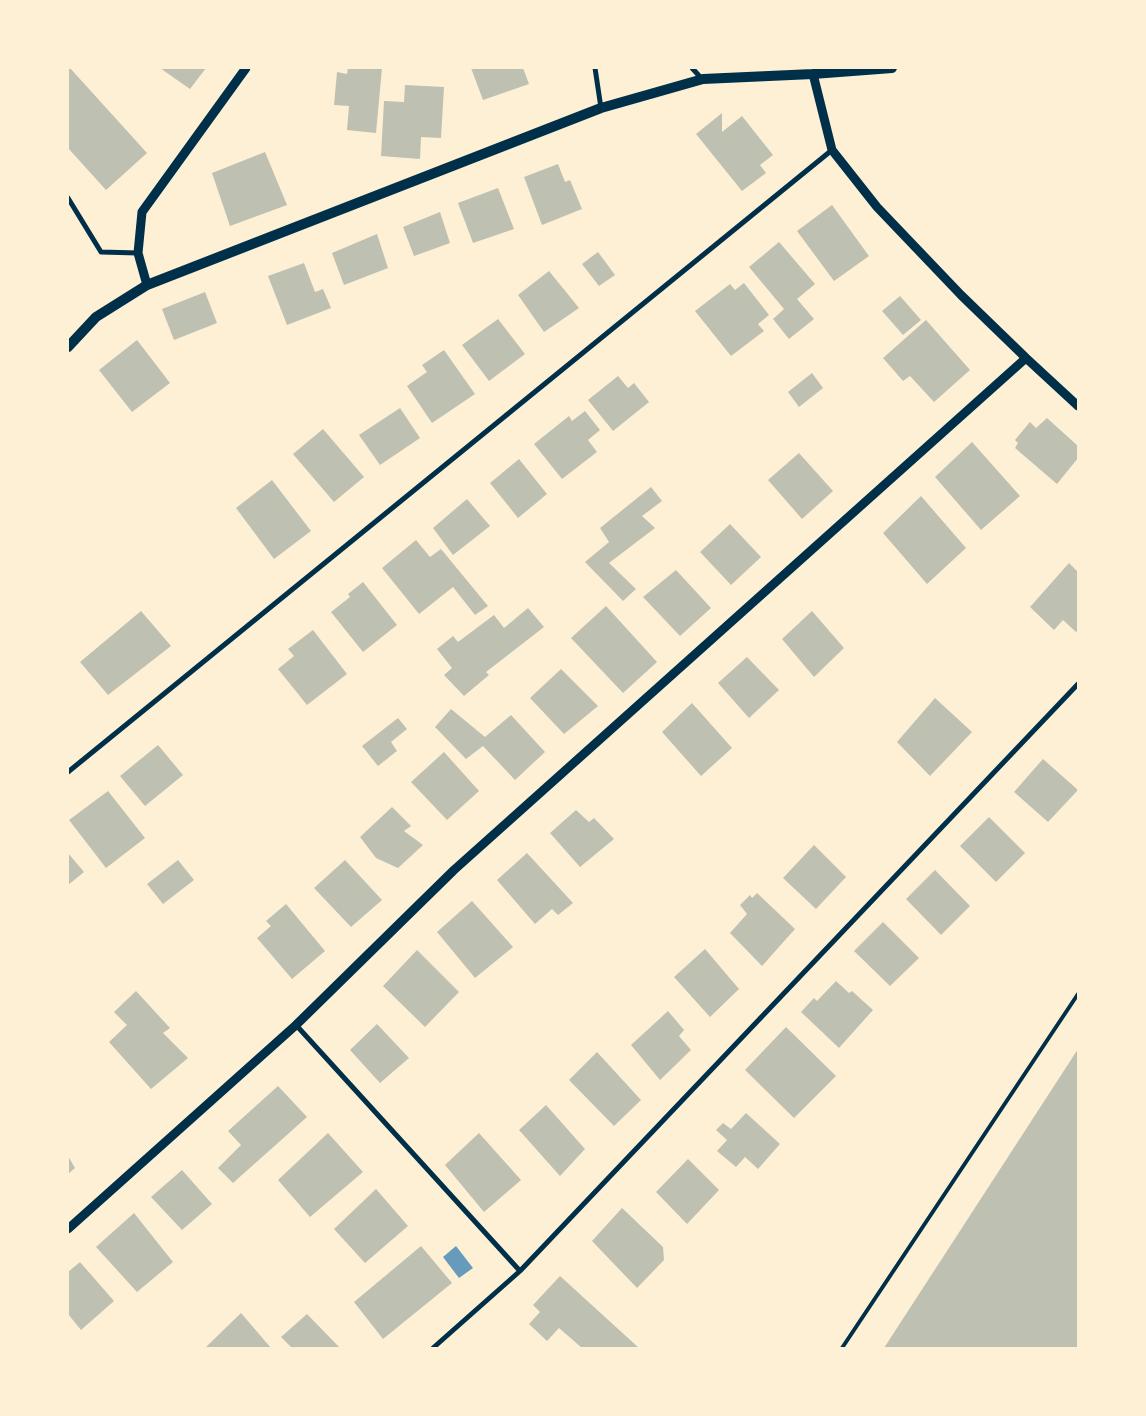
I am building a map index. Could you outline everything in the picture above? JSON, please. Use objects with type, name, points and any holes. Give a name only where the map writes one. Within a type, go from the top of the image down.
[{"type":"main road","points":[[68,347],[96,317],[147,285],[601,108],[702,79],[892,68]]},
{"type":"street","points":[[147,285],[138,253],[142,212],[246,68]]},
{"type":"street","points":[[595,68],[601,108]]},
{"type":"street","points":[[692,68],[702,79]]},
{"type":"street","points":[[813,74],[832,150],[877,207],[961,295],[1078,406]]},
{"type":"street","points":[[68,772],[832,150]]},
{"type":"street","points":[[68,198],[101,252],[138,253]]},
{"type":"street","points":[[68,1229],[296,1025],[454,870],[1026,358]]},
{"type":"street","points":[[433,1348],[520,1271],[1078,684]]},
{"type":"street","points":[[296,1025],[520,1271]]},
{"type":"lane","points":[[842,1348],[1078,994]]},
{"type":"water","points":[[456,1246],[473,1268],[459,1278],[443,1257]]},
{"type":"building","points":[[68,68],[147,153],[106,190],[68,148]]},
{"type":"building","points":[[160,68],[206,68],[190,89]]},
{"type":"building","points":[[348,68],[382,68],[376,133],[347,130],[349,106],[334,105],[337,72],[347,74]]},
{"type":"building","points":[[471,68],[523,68],[529,84],[483,100]]},
{"type":"building","points":[[405,85],[444,87],[441,138],[421,137],[420,159],[381,156],[384,101],[404,102]]},
{"type":"building","points":[[722,113],[722,132],[742,116],[773,155],[760,165],[766,173],[742,191],[696,134]]},
{"type":"building","points":[[265,152],[287,205],[230,226],[212,173]]},
{"type":"building","points":[[558,164],[565,182],[570,180],[582,209],[542,225],[524,177]]},
{"type":"building","points":[[498,188],[514,229],[473,243],[458,203]]},
{"type":"building","points":[[832,205],[869,256],[834,281],[797,231]]},
{"type":"building","points":[[440,212],[450,243],[414,256],[403,227]]},
{"type":"building","points":[[377,234],[388,268],[344,285],[332,253]]},
{"type":"building","points":[[779,242],[815,284],[797,299],[814,319],[789,339],[773,319],[784,309],[749,267]]},
{"type":"building","points":[[598,252],[615,275],[599,286],[582,264]]},
{"type":"building","points":[[304,263],[315,292],[323,289],[331,308],[287,325],[268,276]]},
{"type":"building","points":[[549,271],[579,308],[544,332],[518,295]]},
{"type":"building","points":[[744,283],[769,315],[758,324],[764,331],[731,356],[695,311],[730,284],[735,290]]},
{"type":"building","points":[[205,292],[217,323],[174,340],[162,309]]},
{"type":"building","points":[[900,296],[921,320],[903,335],[882,311]]},
{"type":"building","points":[[498,319],[525,354],[489,381],[462,345]]},
{"type":"building","points":[[926,320],[970,370],[934,402],[910,376],[903,381],[883,358]]},
{"type":"building","points":[[137,340],[170,383],[132,412],[99,370]]},
{"type":"building","points":[[444,350],[475,394],[432,423],[407,386],[427,372],[422,365]]},
{"type":"building","points":[[812,373],[823,388],[799,407],[788,392]]},
{"type":"building","points":[[618,376],[628,388],[634,383],[649,402],[613,431],[588,400]]},
{"type":"building","points":[[400,408],[420,438],[380,465],[359,435]]},
{"type":"building","points":[[585,411],[600,430],[588,440],[597,452],[562,479],[534,444],[569,416],[572,421]]},
{"type":"building","points":[[1047,418],[1078,446],[1078,458],[1057,484],[1015,448],[1018,443],[1015,440],[1030,422],[1036,428]]},
{"type":"building","points":[[323,429],[364,477],[334,502],[293,454]]},
{"type":"building","points":[[972,442],[1020,496],[981,530],[935,477]]},
{"type":"building","points":[[799,453],[833,491],[802,519],[768,480]]},
{"type":"building","points":[[519,459],[547,494],[518,518],[490,483]]},
{"type":"building","points":[[272,480],[311,531],[274,559],[236,508]]},
{"type":"building","points":[[651,487],[662,501],[642,516],[655,528],[609,563],[636,589],[623,601],[585,562],[609,542],[600,528]]},
{"type":"building","points":[[921,496],[966,548],[927,584],[883,533]]},
{"type":"building","points":[[467,499],[490,526],[453,555],[433,528]]},
{"type":"building","points":[[730,524],[761,557],[731,585],[700,552]]},
{"type":"building","points":[[416,540],[430,557],[441,549],[488,606],[475,615],[453,587],[419,614],[382,568]]},
{"type":"building","points":[[1069,563],[1078,572],[1078,630],[1076,632],[1063,620],[1054,630],[1030,607]]},
{"type":"building","points":[[676,570],[711,608],[680,636],[643,597]]},
{"type":"building","points":[[363,582],[397,625],[363,652],[331,612],[350,597],[348,594]]},
{"type":"building","points":[[606,606],[657,662],[623,693],[571,638]]},
{"type":"building","points":[[528,608],[544,627],[486,672],[489,675],[464,696],[444,675],[452,668],[437,649],[453,636],[458,642],[494,615],[504,628]]},
{"type":"building","points":[[141,611],[171,646],[108,695],[80,662]]},
{"type":"building","points":[[812,611],[844,648],[814,677],[782,639]]},
{"type":"building","points":[[313,630],[347,674],[307,705],[278,669],[294,656],[288,649]]},
{"type":"building","points":[[747,657],[779,690],[749,718],[718,683]]},
{"type":"building","points":[[561,669],[598,706],[564,734],[530,698]]},
{"type":"building","points":[[935,698],[972,732],[930,776],[897,742]]},
{"type":"building","points":[[692,703],[732,748],[701,776],[662,732]]},
{"type":"building","points":[[451,709],[485,737],[511,715],[545,752],[515,780],[483,746],[466,759],[435,727]]},
{"type":"building","points":[[398,718],[407,729],[391,742],[397,751],[378,766],[362,746]]},
{"type":"building","points":[[158,745],[183,775],[145,806],[120,776]]},
{"type":"building","points":[[444,752],[479,791],[447,820],[411,782]]},
{"type":"building","points":[[1043,759],[1078,790],[1048,822],[1014,792]]},
{"type":"building","points":[[108,791],[145,838],[106,868],[69,820]]},
{"type":"building","points":[[392,807],[411,826],[404,831],[423,845],[398,868],[376,858],[360,837]]},
{"type":"building","points":[[576,810],[589,822],[594,818],[614,839],[580,867],[550,833]]},
{"type":"building","points":[[989,817],[1025,853],[996,882],[960,846]]},
{"type":"building","points":[[814,845],[846,877],[816,909],[783,878]]},
{"type":"building","points":[[68,853],[84,872],[68,885]]},
{"type":"building","points":[[527,853],[573,903],[558,915],[552,909],[535,924],[497,880]]},
{"type":"building","points":[[178,860],[194,880],[163,904],[147,884]]},
{"type":"building","points":[[345,860],[382,900],[351,927],[314,888]]},
{"type":"building","points":[[935,870],[970,906],[941,935],[906,899]]},
{"type":"building","points":[[757,893],[795,929],[762,966],[730,933],[747,914],[740,905],[750,895],[752,898]]},
{"type":"building","points":[[472,901],[513,947],[475,978],[437,932]]},
{"type":"building","points":[[286,904],[325,951],[292,979],[257,938],[271,926],[266,921]]},
{"type":"building","points":[[883,922],[919,958],[890,986],[854,951]]},
{"type":"building","points":[[705,949],[739,989],[710,1017],[674,977]]},
{"type":"building","points":[[417,950],[459,992],[425,1027],[383,986]]},
{"type":"building","points":[[836,981],[849,993],[852,991],[873,1010],[839,1048],[801,1012],[814,998],[817,1001]]},
{"type":"building","points":[[136,991],[170,1028],[163,1033],[188,1058],[151,1089],[109,1042],[127,1025],[114,1012]]},
{"type":"building","points":[[668,1011],[684,1030],[679,1036],[691,1050],[660,1080],[631,1045]]},
{"type":"building","points":[[377,1024],[409,1058],[380,1083],[350,1050]]},
{"type":"building","points":[[786,1027],[836,1076],[794,1118],[745,1070]]},
{"type":"building","points":[[1078,1049],[1078,1348],[884,1348]]},
{"type":"building","points":[[597,1052],[641,1100],[614,1126],[569,1080]]},
{"type":"building","points":[[278,1086],[307,1117],[233,1183],[218,1168],[241,1145],[228,1131]]},
{"type":"building","points":[[546,1105],[585,1149],[560,1176],[519,1130]]},
{"type":"building","points":[[746,1113],[780,1144],[758,1169],[745,1157],[736,1167],[717,1151],[727,1140],[716,1130],[723,1123],[731,1129]]},
{"type":"building","points":[[328,1133],[363,1172],[310,1217],[278,1180]]},
{"type":"building","points":[[479,1133],[521,1180],[484,1212],[445,1165]]},
{"type":"building","points":[[68,1156],[75,1168],[68,1174]]},
{"type":"building","points":[[688,1159],[719,1190],[687,1224],[656,1192]]},
{"type":"building","points":[[182,1170],[212,1204],[182,1230],[151,1197]]},
{"type":"building","points":[[376,1189],[408,1226],[365,1263],[334,1229]]},
{"type":"building","points":[[622,1208],[663,1247],[664,1260],[637,1288],[592,1241]]},
{"type":"building","points":[[134,1213],[173,1262],[137,1292],[96,1247]]},
{"type":"building","points":[[421,1246],[452,1283],[383,1339],[354,1302]]},
{"type":"building","points":[[80,1262],[114,1301],[81,1330],[68,1314],[68,1272]]},
{"type":"building","points":[[560,1276],[639,1348],[582,1348],[559,1328],[547,1341],[529,1324],[540,1312],[533,1305]]},
{"type":"building","points":[[241,1313],[271,1348],[205,1348]]},
{"type":"building","points":[[307,1314],[340,1348],[292,1348],[281,1337]]}]
